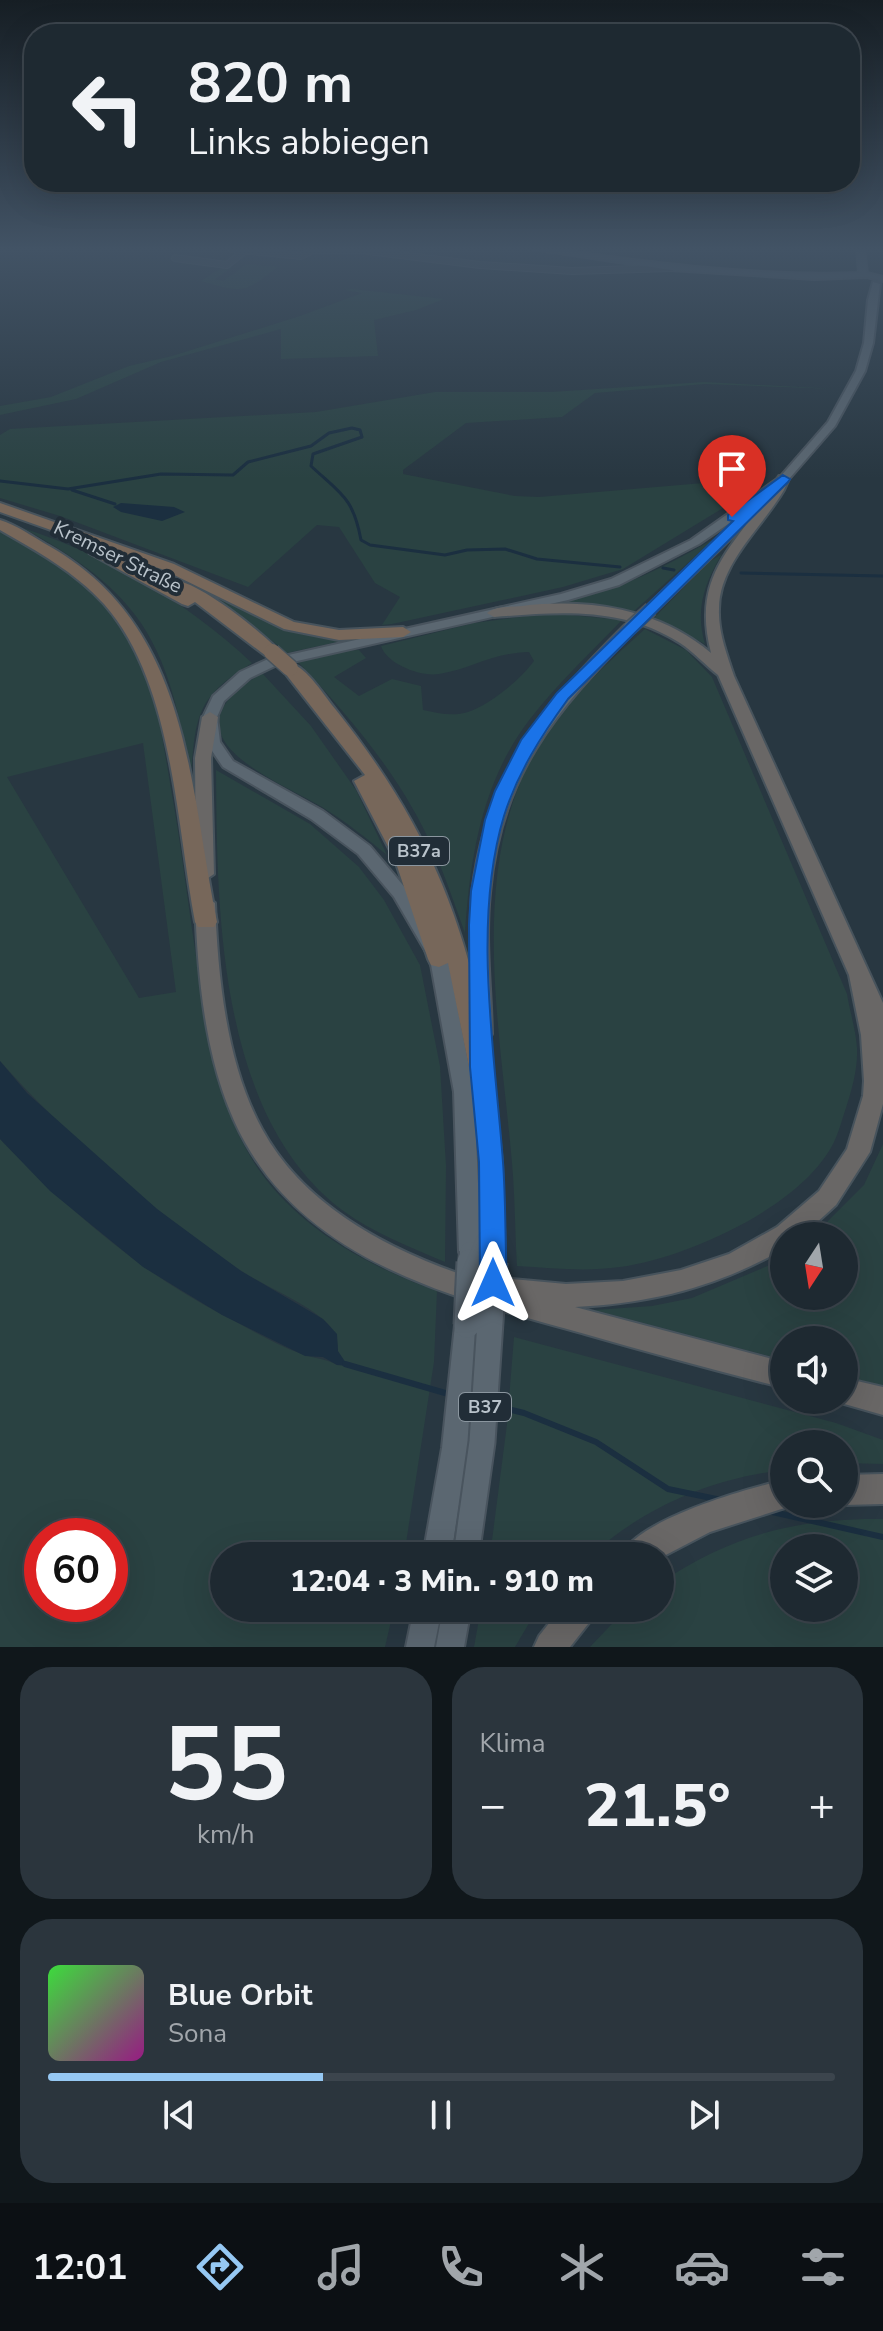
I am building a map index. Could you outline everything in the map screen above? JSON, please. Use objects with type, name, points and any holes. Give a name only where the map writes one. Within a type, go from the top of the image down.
[{"type":"highway","points":[[783,479],[728,560],[714,588],[709,613],[711,626],[726,676],[883,1027]]},
{"type":"highway","name":"Kremser Straße","points":[[0,507],[48,522],[167,577],[219,610],[338,721],[383,786],[421,853],[452,937],[467,990],[481,1067]]},
{"type":"highway","name":"Kremser Straße","points":[[0,515],[84,545],[146,576],[266,654]]},
{"type":"highway","points":[[48,522],[169,567],[290,626],[339,635],[403,632]]},
{"type":"highway","points":[[0,524],[42,545],[83,574],[116,606],[144,646],[167,706],[192,862],[206,922],[224,1052],[242,1112],[255,1139],[290,1186],[313,1208],[371,1248],[434,1277],[556,1314],[770,1371]]},
{"type":"highway","points":[[494,613],[564,607],[625,614],[685,637],[726,676]]},
{"type":"highway","name":"Kremser Straße","points":[[283,670],[332,734],[370,792],[405,860],[439,959]]},
{"type":"highway","points":[[206,922],[203,758],[210,717]]},
{"type":"highway","points":[[434,1277],[516,1292],[603,1296],[683,1283],[726,1268],[781,1237],[831,1192],[849,1166],[868,1122],[874,1096],[873,1045],[859,976]]},
{"type":"highway","points":[[858,1395],[883,1401]]},
{"type":"highway","points":[[858,1490],[883,1489]]},
{"type":"highway","points":[[658,1542],[684,1526],[729,1508],[770,1498]]},
{"type":"highway","points":[[550,1647],[570,1622]]},
{"type":"main road","points":[[481,1067],[481,891],[494,820],[515,767],[543,720],[584,673],[783,479],[826,432],[850,394],[868,350],[870,326]]},
{"type":"main road","points":[[439,959],[386,873],[340,831],[228,764],[213,742],[210,717],[225,691],[258,668],[308,652],[494,613],[591,590],[634,575],[713,531],[783,479]]},
{"type":"main road","name":"B37","points":[[439,959],[464,1092],[482,1255],[482,1442],[468,1542]]},
{"type":"main road","name":"B37","points":[[439,1542],[482,1255],[491,1162],[481,1067]]},
{"type":"main road","points":[[420,1647],[425,1622]]},
{"type":"main road","points":[[450,1647],[454,1622]]},
{"type":"green space","points":[[268,326],[375,326],[378,356],[281,359],[281,329],[161,362],[76,399],[0,415],[0,406],[51,397],[129,366]]},
{"type":"green space","points":[[704,382],[837,389],[705,384],[595,393],[562,417],[466,423],[403,470],[403,474],[515,496],[539,497],[762,478],[728,505],[623,569],[563,587],[392,624],[382,625],[400,597],[375,583],[339,527],[317,525],[248,587],[60,516],[0,498],[0,435],[10,429],[316,412],[435,392],[551,392]]},
{"type":"green space","points":[[23,528],[85,552],[145,583],[200,620],[252,663],[220,686],[203,709],[195,737],[191,776],[172,691],[144,627],[97,576]]},
{"type":"green space","points":[[0,531],[35,550],[97,597],[122,628],[142,664],[155,702],[163,742],[213,1055],[226,1103],[246,1148],[276,1191],[316,1228],[362,1258],[437,1291],[434,1362],[406,1542],[210,1542],[210,1622],[391,1622],[385,1647],[0,1647],[0,1139],[51,1190],[105,1237],[193,1299],[306,1356],[337,1365],[338,1352],[335,1336],[325,1321],[240,1270],[177,1225],[83,1146],[0,1061]],"holes":[[[143,743],[176,992],[139,998],[7,777]]]},
{"type":"green space","points":[[717,537],[634,611],[559,602],[621,585]]},
{"type":"green space","points":[[722,554],[710,576],[701,608],[705,644],[654,618],[709,562]]},
{"type":"green space","points":[[176,575],[281,625],[327,637],[351,639],[287,653],[250,623]]},
{"type":"green space","points":[[550,613],[622,620],[530,719],[500,768],[475,848],[465,933],[434,851],[407,799],[356,727],[297,661],[338,651],[359,650],[366,658],[334,677],[359,696],[392,679],[421,686],[423,710],[462,713],[486,704],[513,683],[534,661],[529,652],[504,655],[451,672],[431,674],[397,664],[381,646],[474,623]]},
{"type":"green space","points":[[645,629],[686,650],[712,677],[847,994],[857,1048],[854,1078],[836,1138],[819,1165],[797,1187],[740,1225],[677,1253],[620,1267],[517,1266],[513,1176],[494,959],[500,856],[511,807],[541,742],[567,706]]},
{"type":"green space","points":[[262,673],[311,726],[356,790],[387,855],[331,812],[275,782],[233,752],[221,734],[220,716],[233,695]]},
{"type":"green space","points":[[216,770],[310,824],[359,867],[384,900],[420,965],[440,1066],[446,1166],[445,1262],[379,1233],[342,1210],[301,1170],[270,1122],[248,1067],[233,1008],[219,885]]},
{"type":"green space","points":[[883,1144],[883,1386],[858,1380],[858,1326],[770,1326],[770,1356],[594,1310],[652,1306],[692,1298],[770,1265],[770,1310],[858,1310],[858,1222],[827,1222],[864,1185]]},
{"type":"green space","points":[[514,1337],[770,1405],[770,1414],[802,1414],[855,1430],[770,1430],[770,1472],[731,1480],[680,1498],[633,1523],[607,1542],[492,1542],[507,1424]]},
{"type":"green space","points":[[858,1431],[883,1440],[883,1464],[858,1463]]},
{"type":"green space","points":[[883,1519],[883,1647],[590,1647],[614,1622],[674,1622],[674,1574],[687,1566],[740,1541],[794,1526]]},
{"type":"green space","points":[[478,1622],[530,1622],[515,1647],[474,1647]]},
{"type":"water","points":[[121,503],[174,507],[185,512],[162,521],[121,512],[113,507]]},
{"type":"water","points":[[0,1061],[27,1093],[157,1209],[241,1271],[323,1319],[337,1334],[338,1351],[348,1366],[337,1365],[323,1357],[305,1356],[222,1315],[143,1267],[50,1191],[0,1139]]},
{"type":"waterway","points":[[0,481],[68,489],[161,474],[233,475],[248,462],[311,446],[329,433],[352,428],[360,430],[362,437],[313,454],[311,466],[350,505],[361,540],[370,545],[445,555],[467,550],[505,549],[537,559],[620,567]]},
{"type":"waterway","points":[[72,490],[115,504]]},
{"type":"waterway","points":[[663,568],[674,570]]},
{"type":"waterway","points":[[741,573],[883,576]]},
{"type":"waterway","points":[[345,1364],[452,1395]]},
{"type":"waterway","points":[[495,1406],[524,1413],[596,1442],[668,1489],[721,1500]]},
{"type":"waterway","points":[[768,1511],[883,1537]]},
{"type":"route","points":[[493,1283],[491,1162],[481,1067],[479,925],[486,855],[494,820],[504,791],[529,740],[562,696],[783,479],[732,517]]}]
